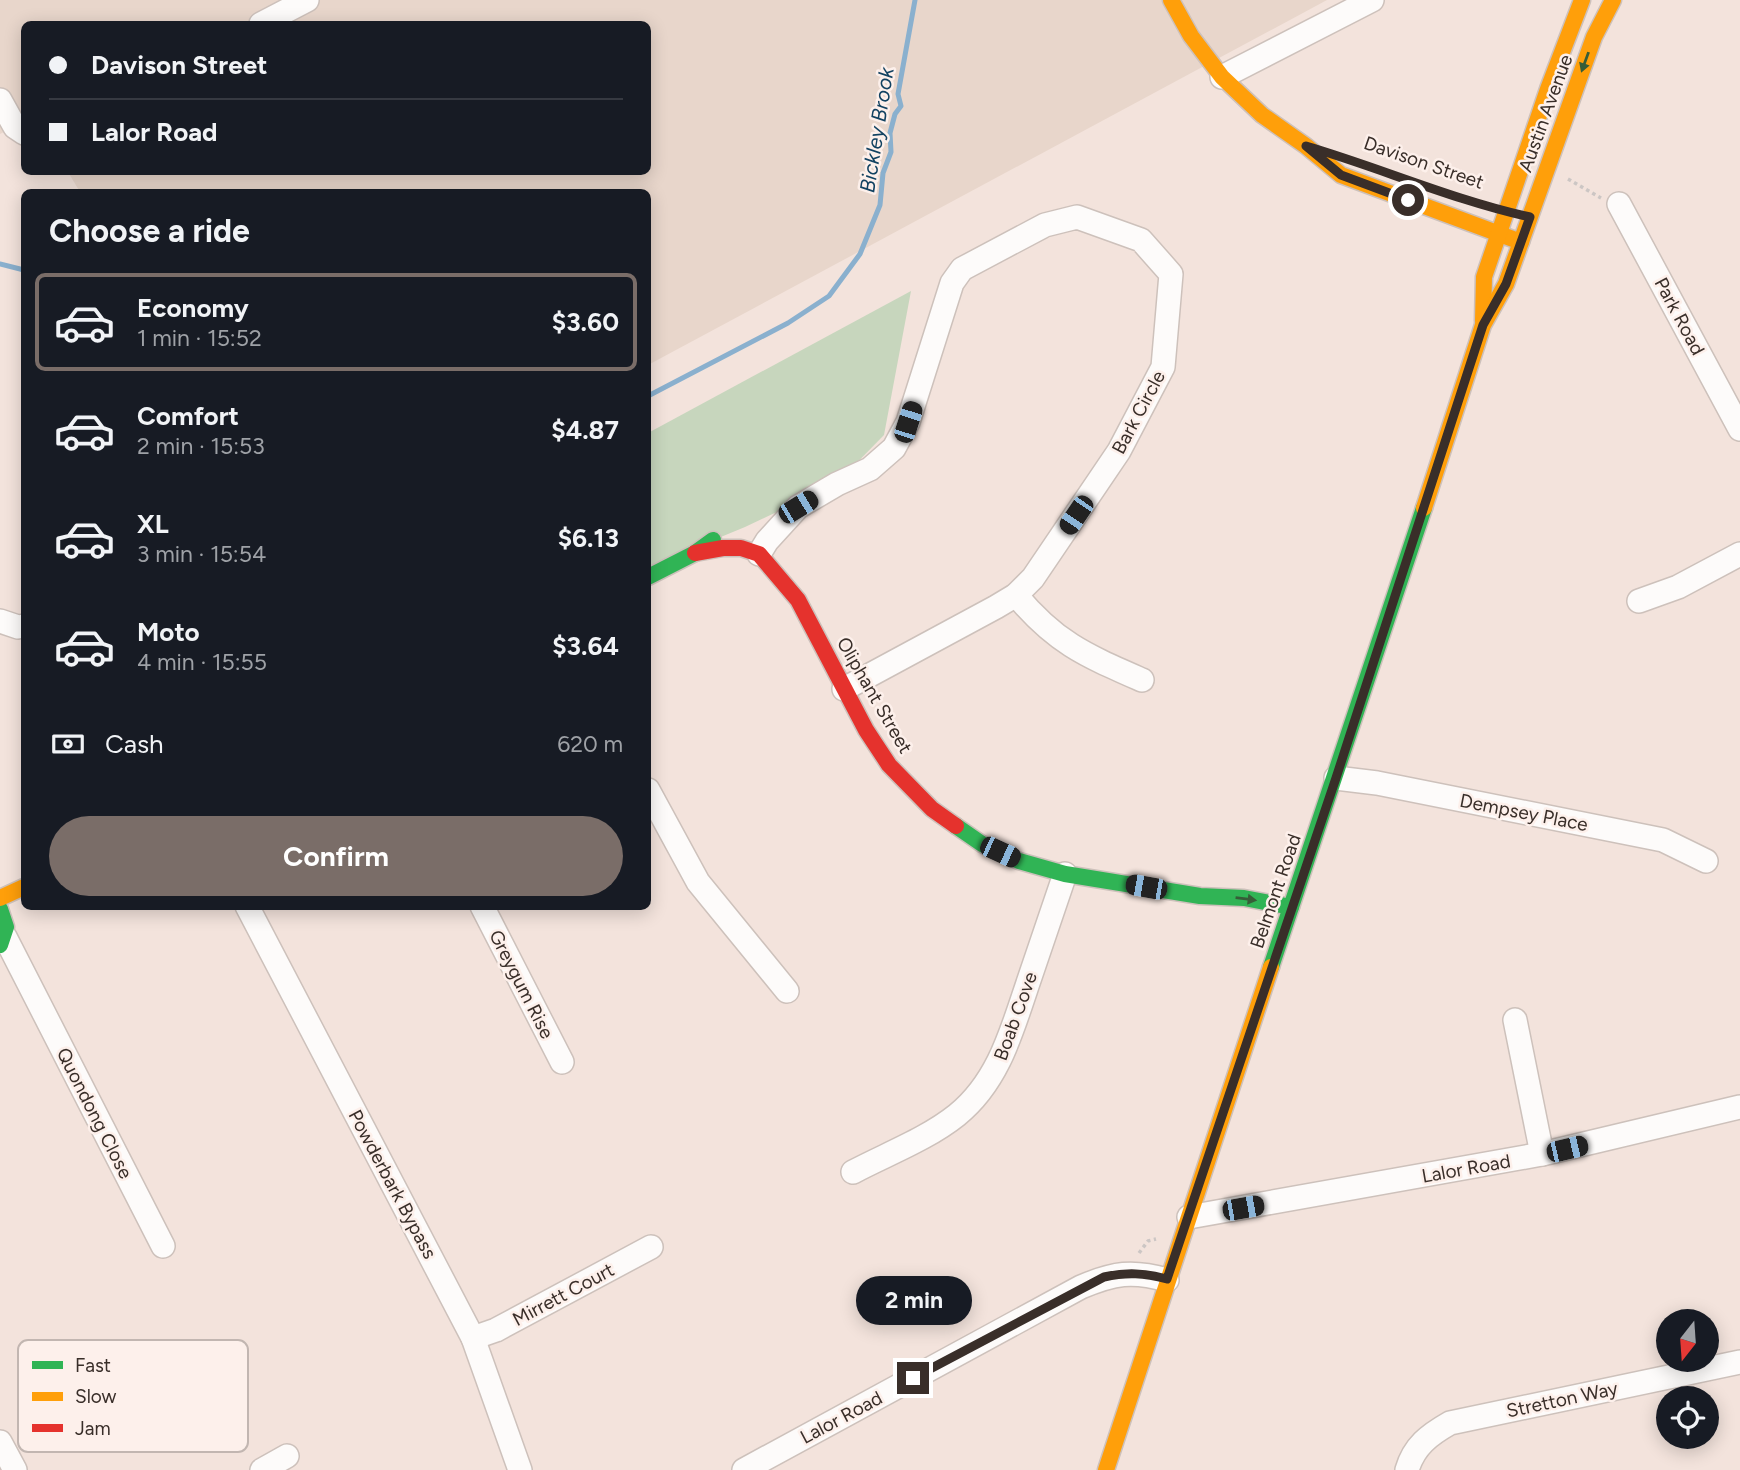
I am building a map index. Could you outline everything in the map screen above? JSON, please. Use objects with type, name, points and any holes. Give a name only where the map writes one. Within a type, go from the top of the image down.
[{"type":"main road","name":"Davison Street","points":[[1171,0],[1191,36],[1222,77],[1262,115],[1341,175],[1521,243]]},
{"type":"main road","name":"Austin Avenue","points":[[1498,234],[1499,210],[1582,0]]},
{"type":"main road","name":"Austin Avenue","points":[[1521,243],[1594,37],[1613,0]]},
{"type":"main road","name":"Davison Street","points":[[1306,146],[1350,159]]},
{"type":"main road","points":[[1499,210],[1530,217]]},
{"type":"main road","name":"Belmont Road","points":[[1483,325],[1484,277],[1498,234]]},
{"type":"main road","name":"Belmont Road","points":[[1106,1470],[1278,932],[1292,907],[1336,778],[1483,325],[1506,284],[1521,243]]},
{"type":"main road","points":[[651,575],[695,553],[720,534],[738,532],[769,550]]},
{"type":"main road","name":"Oliphant Street","points":[[769,550],[844,689],[889,765],[932,809],[982,844],[1019,861],[1065,874],[1200,896],[1244,898],[1292,907]]},
{"type":"main road","name":"Oliphant Street","points":[[791,568],[798,600]]},
{"type":"main road","points":[[0,898],[21,888]]},
{"type":"main road","name":"Oliphant Street","points":[[1200,896],[1236,915]]},
{"type":"main road","points":[[0,909],[5,918],[3,943]]},
{"type":"main road","points":[[3,943],[18,914]]},
{"type":"street","points":[[267,21],[306,0]]},
{"type":"street","points":[[1222,77],[1372,0]]},
{"type":"street","points":[[0,100],[15,127],[21,132]]},
{"type":"street","name":"Park Road","points":[[1619,204],[1740,429]]},
{"type":"street","name":"Bark Circle","points":[[769,550],[798,507],[836,484],[870,469],[894,448],[908,422],[952,284],[962,269],[1045,225],[1077,217],[1141,240],[1171,274],[1163,366],[1119,451],[1033,578],[1016,595],[844,689]]},
{"type":"street","points":[[1639,601],[1678,587],[1740,554]]},
{"type":"street","points":[[1016,595],[1042,625],[1070,647],[1142,680]]},
{"type":"street","points":[[0,621],[21,626]]},
{"type":"street","name":"Dempsey Place","points":[[1336,778],[1377,783],[1663,840],[1706,861]]},
{"type":"street","points":[[651,796],[698,882],[787,991]]},
{"type":"street","name":"Boab Cove","points":[[853,1172],[939,1127],[957,1115],[979,1094],[995,1071],[1008,1044],[1065,874]]},
{"type":"street","name":"Powderbark Bypass","points":[[249,910],[473,1338],[520,1470]]},
{"type":"street","name":"Greygum Rise","points":[[484,910],[562,1062]]},
{"type":"street","name":"Quondong Close","points":[[3,943],[28,981],[163,1246]]},
{"type":"street","points":[[1515,1020],[1542,1154]]},
{"type":"street","name":"Lalor Road","points":[[1189,1217],[1542,1154],[1740,1107]]},
{"type":"street","name":"Mirrett Court","points":[[473,1338],[496,1330],[651,1248]]},
{"type":"street","name":"Lalor Road","points":[[744,1470],[1093,1282],[1124,1273],[1148,1274],[1167,1279]]},
{"type":"street","name":"Stretton Way","points":[[1407,1470],[1411,1458],[1426,1437],[1450,1423],[1740,1362]]},
{"type":"street","points":[[0,1441],[15,1470]]},
{"type":"street","points":[[262,1470],[286,1456]]},
{"type":"path","points":[[1546,170],[1559,174],[1598,198],[1619,204]]},
{"type":"shaded area","points":[[0,0],[1327,0],[651,363],[651,189],[78,189],[70,175],[651,175],[651,21],[21,21],[21,143],[6,131],[0,134]]},
{"type":"green space","points":[[911,291],[884,435],[836,484],[745,527],[651,566],[651,431]]},
{"type":"waterway","name":"Bickley Brook","points":[[651,394],[788,323],[829,296],[860,254],[880,205],[883,173],[891,152],[890,133],[895,114],[901,106],[898,94],[915,0]]},
{"type":"waterway","name":"Bickley Brook","points":[[0,264],[21,269]]},
{"type":"traffic: fast","points":[[1271,967],[1424,508]]},
{"type":"traffic: fast","points":[[651,575],[695,553],[713,540]]},
{"type":"traffic: fast","points":[[956,826],[982,844],[1019,861],[1065,874],[1200,896],[1244,898],[1291,907]]},
{"type":"traffic: fast","points":[[0,909],[6,927],[0,945]]},
{"type":"traffic: slow","points":[[1171,0],[1191,36],[1222,77],[1262,115],[1341,175],[1521,242]]},
{"type":"traffic: slow","points":[[1483,321],[1484,277],[1548,89],[1582,0]]},
{"type":"traffic: slow","points":[[1424,508],[1483,325],[1506,284],[1594,37],[1613,0]]},
{"type":"traffic: slow","points":[[0,898],[21,888]]},
{"type":"traffic: slow","points":[[1106,1470],[1271,967]]},
{"type":"traffic: jam","points":[[695,553],[741,548],[759,554],[798,600],[866,730],[889,765],[932,809],[956,826]]},
{"type":"route","points":[[913,1378],[1104,1277],[1124,1273],[1148,1274],[1167,1279],[1336,778],[1483,325],[1506,284],[1530,217],[1428,189],[1350,159],[1306,146],[1341,175],[1408,200]]}]
